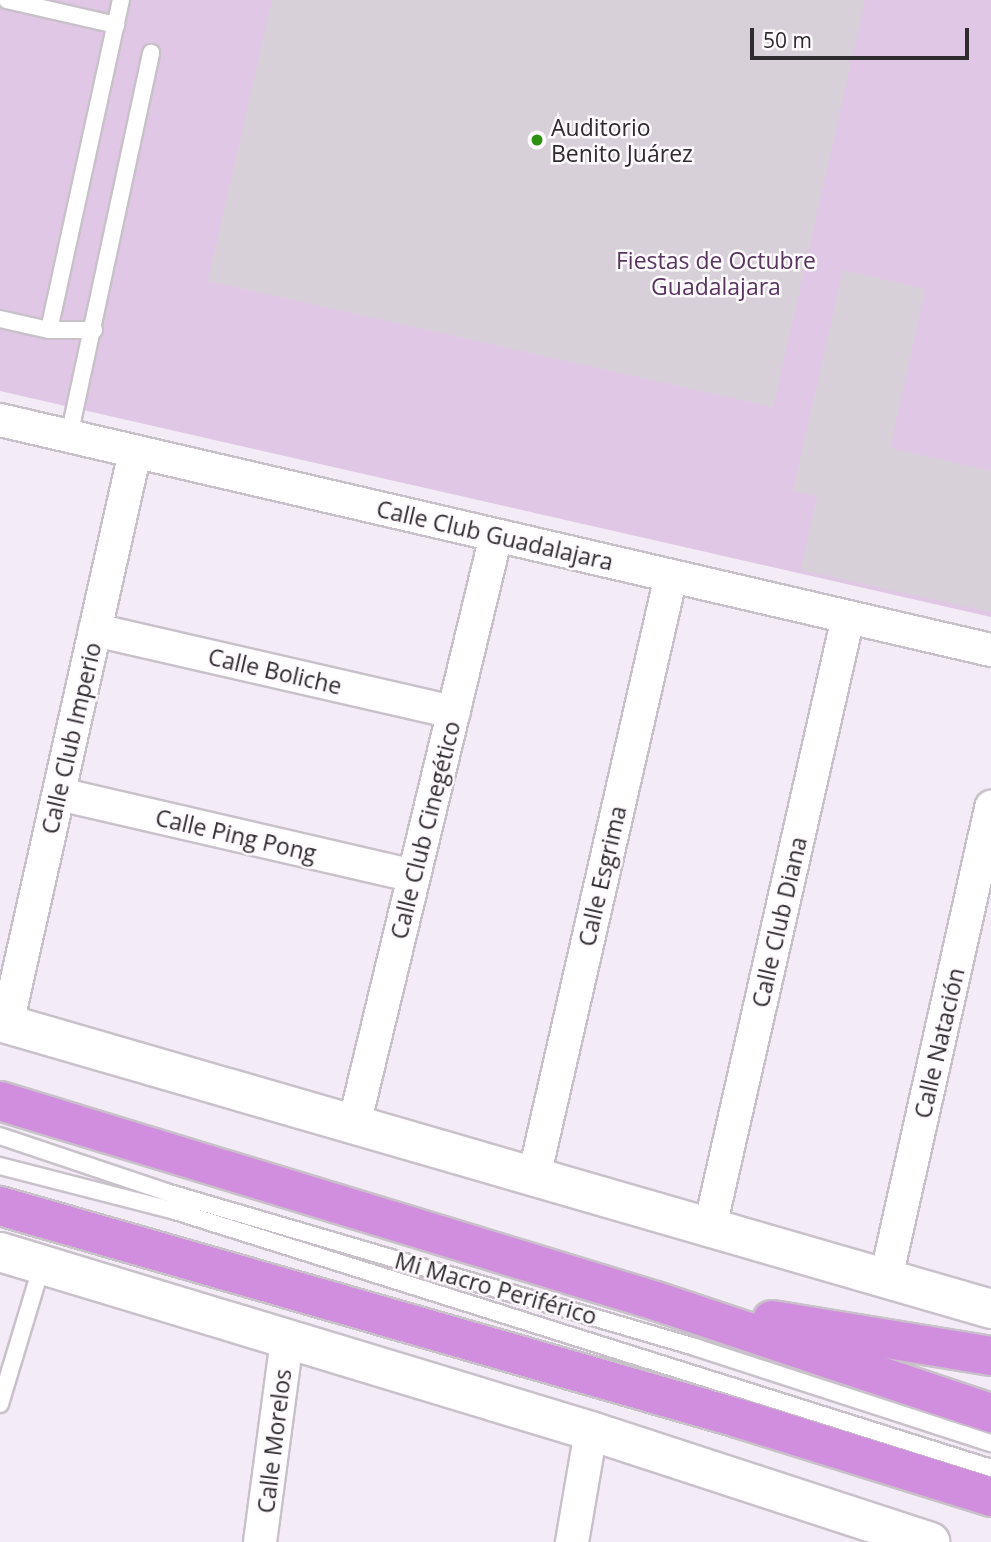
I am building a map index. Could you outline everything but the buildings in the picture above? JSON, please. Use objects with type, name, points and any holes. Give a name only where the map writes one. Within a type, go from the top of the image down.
[{"type":"highway","points":[[0,1101],[656,1301],[991,1412]]},
{"type":"highway","points":[[0,1206],[738,1418],[991,1497]]},
{"type":"highway","points":[[656,1301],[991,1356]]},
{"type":"highway","points":[[738,1418],[991,1525]]},
{"type":"street","name":"Calle Club Guadalajara","points":[[0,420],[991,650]]},
{"type":"street","name":"Calle Club Imperio","points":[[3,1023],[135,452]]},
{"type":"street","name":"Calle Club Cinegético","points":[[354,1125],[496,536]]},
{"type":"street","name":"Calle Esgrima","points":[[534,1177],[671,576]]},
{"type":"street","name":"Calle Club Diana","points":[[710,1227],[848,617]]},
{"type":"street","name":"Calle Boliche","points":[[95,630],[454,712]]},
{"type":"street","name":"Calle Ping Pong","points":[[58,794],[414,876]]},
{"type":"street","name":"Calle Natación","points":[[886,1278],[991,807]]},
{"type":"street","points":[[3,1023],[991,1308]]},
{"type":"street","points":[[0,1252],[591,1431],[930,1542]]},
{"type":"street","name":"Calle Morelos","points":[[260,1542],[287,1340]]},
{"type":"street","points":[[572,1542],[591,1431]]},
{"type":"lane","points":[[8,0],[116,25]]},
{"type":"lane","points":[[48,330],[121,0]]},
{"type":"lane","points":[[69,436],[94,330],[151,53]]},
{"type":"lane","points":[[0,319],[48,330],[94,330]]},
{"type":"lane","name":"Mi Macro Periférico","points":[[0,1136],[166,1192],[695,1347],[991,1443]]},
{"type":"lane","name":"Mi Macro Periférico","points":[[0,1166],[175,1211],[991,1468]]},
{"type":"lane","points":[[0,1404],[43,1265]]},
{"type":"green space","name":"Fiestas de Octubre Guadalajara","points":[[0,0],[991,0],[991,617],[0,391]]},
{"type":"place","name":"Auditorio Benito Juárez","points":[[537,140]]}]
